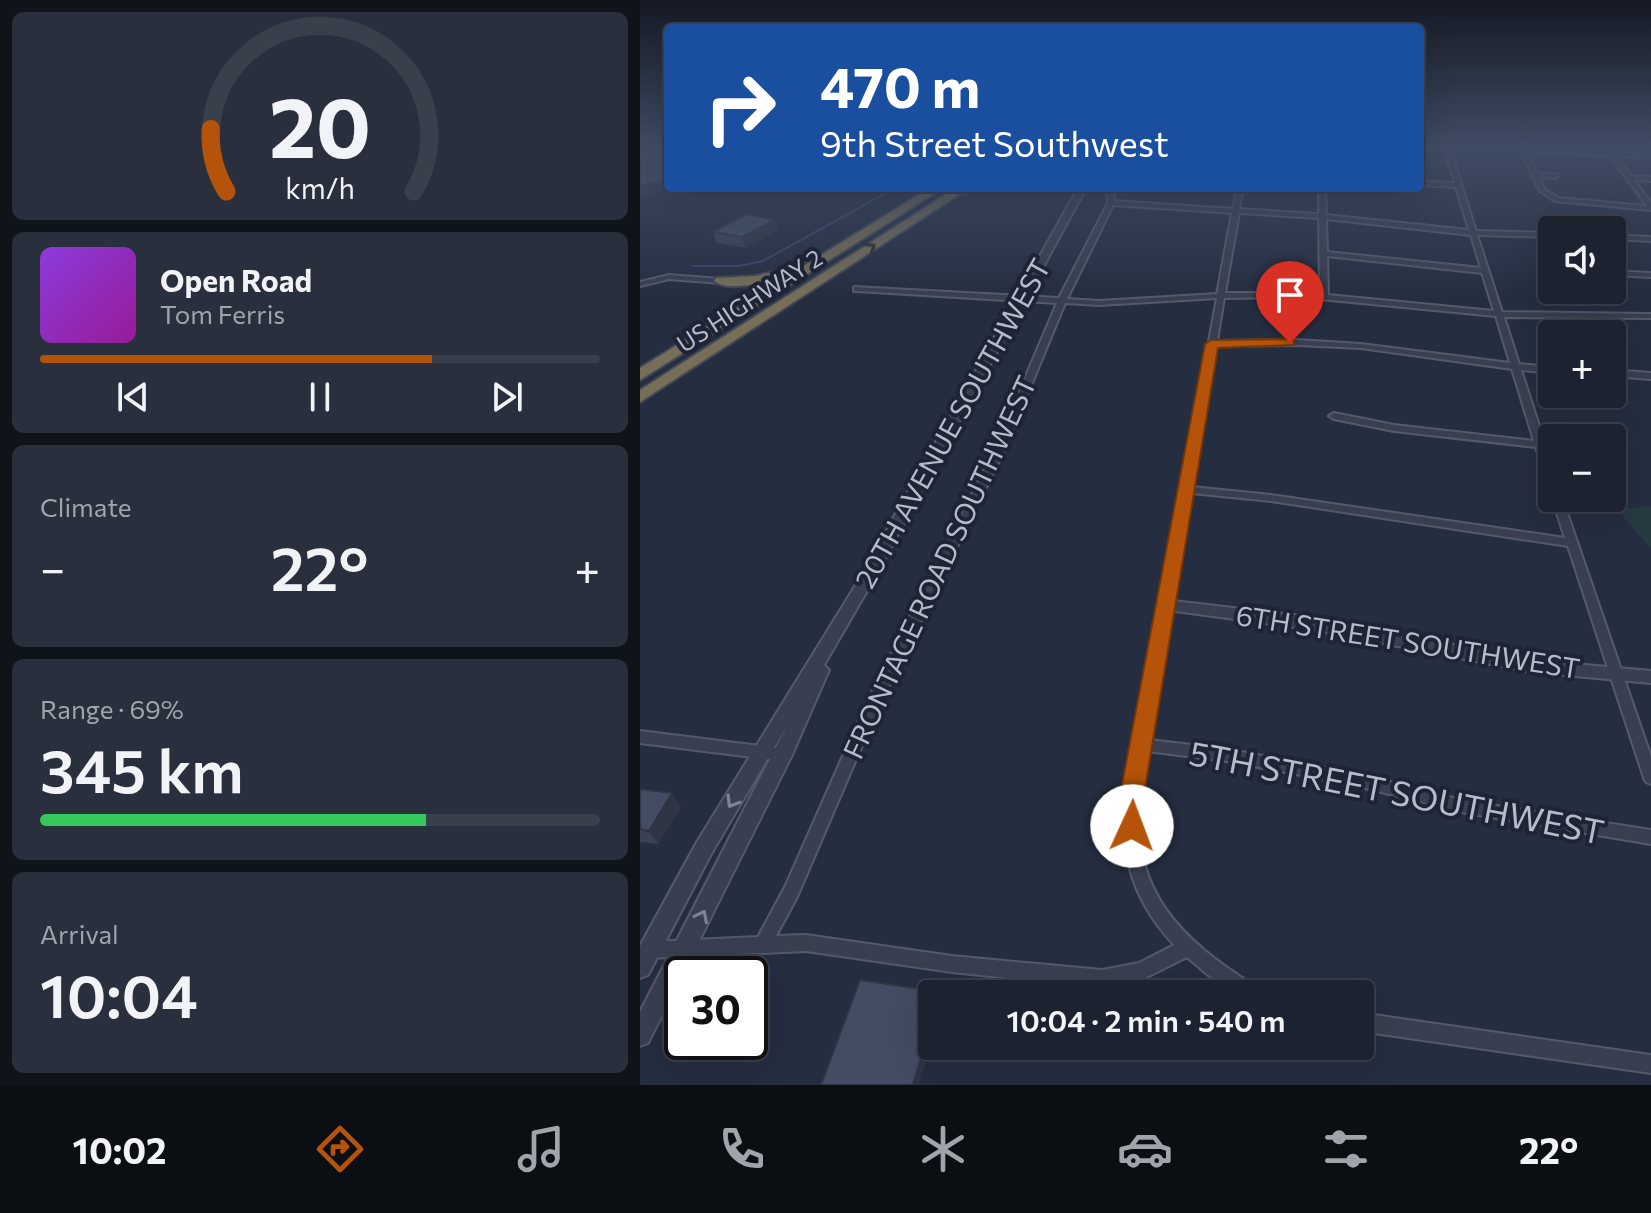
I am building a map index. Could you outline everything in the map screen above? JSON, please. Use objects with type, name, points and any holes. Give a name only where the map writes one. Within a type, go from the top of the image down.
[{"type":"highway","name":"US HIGHWAY 2","points":[[640,375],[924,197]]},
{"type":"highway","name":"US HIGHWAY 2","points":[[640,397],[951,197]]},
{"type":"highway","points":[[721,281],[777,278],[831,256]]},
{"type":"highway","points":[[690,343],[747,297],[746,289],[721,281]]},
{"type":"street","name":"20TH AVENUE SOUTHWEST","points":[[645,958],[704,848],[845,616],[1077,197]]},
{"type":"street","points":[[1111,197],[1111,203],[1322,217],[1474,233],[1538,235]]},
{"type":"street","points":[[1230,980],[1203,963],[1173,934],[1150,896],[1135,859],[1132,795],[1238,197]]},
{"type":"street","points":[[1322,197],[1324,297]]},
{"type":"street","points":[[1462,197],[1538,441]]},
{"type":"street","points":[[1552,197],[1557,200],[1601,205],[1651,207]]},
{"type":"street","points":[[1549,203],[1557,200]]},
{"type":"street","name":"FRONTAGE ROAD SOUTHWEST","points":[[762,946],[791,892],[872,706],[999,451],[1062,301],[1111,203]]},
{"type":"street","points":[[1396,212],[1399,226]]},
{"type":"street","points":[[1626,238],[1651,239]]},
{"type":"street","points":[[1323,254],[1486,271]]},
{"type":"street","points":[[1626,274],[1651,275]]},
{"type":"street","points":[[640,284],[669,277],[721,281]]},
{"type":"street","points":[[857,289],[1019,300],[1132,303],[1220,295],[1324,297],[1498,314],[1558,317],[1613,313],[1651,316]]},
{"type":"street","points":[[1211,344],[1290,343],[1382,348],[1538,369]]},
{"type":"street","points":[[1626,374],[1651,376]]},
{"type":"street","points":[[1334,416],[1394,428],[1538,444]]},
{"type":"street","points":[[1185,489],[1271,498],[1572,543]]},
{"type":"street","points":[[1562,512],[1651,778]]},
{"type":"street","name":"6TH STREET SOUTHWEST","points":[[1165,605],[1310,623],[1531,666],[1651,677]]},
{"type":"street","name":"20TH AVENUE SOUTHWEST","points":[[640,1035],[783,755],[845,616]]},
{"type":"street","points":[[640,737],[783,755]]},
{"type":"street","name":"5TH STREET SOUTHWEST","points":[[1142,745],[1226,755],[1349,778],[1466,807],[1651,837]]},
{"type":"street","points":[[685,947],[806,943],[952,964],[1102,979],[1141,971],[1187,948]]},
{"type":"street","name":"20TH AVENUE SOUTHWEST","points":[[645,958],[685,947]]},
{"type":"street","points":[[1374,1024],[1651,1064]]},
{"type":"shaded area","points":[[1651,506],[1651,548],[1619,512],[1626,512],[1626,509]]},
{"type":"building","points":[[747,214],[775,220],[742,237],[713,232]]},
{"type":"building","points":[[640,789],[672,793],[649,831],[640,829]]},
{"type":"building","points":[[860,980],[918,989],[918,1060],[920,1060],[913,1085],[821,1085]]},
{"type":"waterway","points":[[692,266],[739,266],[763,261],[879,197]]},
{"type":"route","points":[[1132,826],[1132,795],[1211,344],[1290,343]]}]
